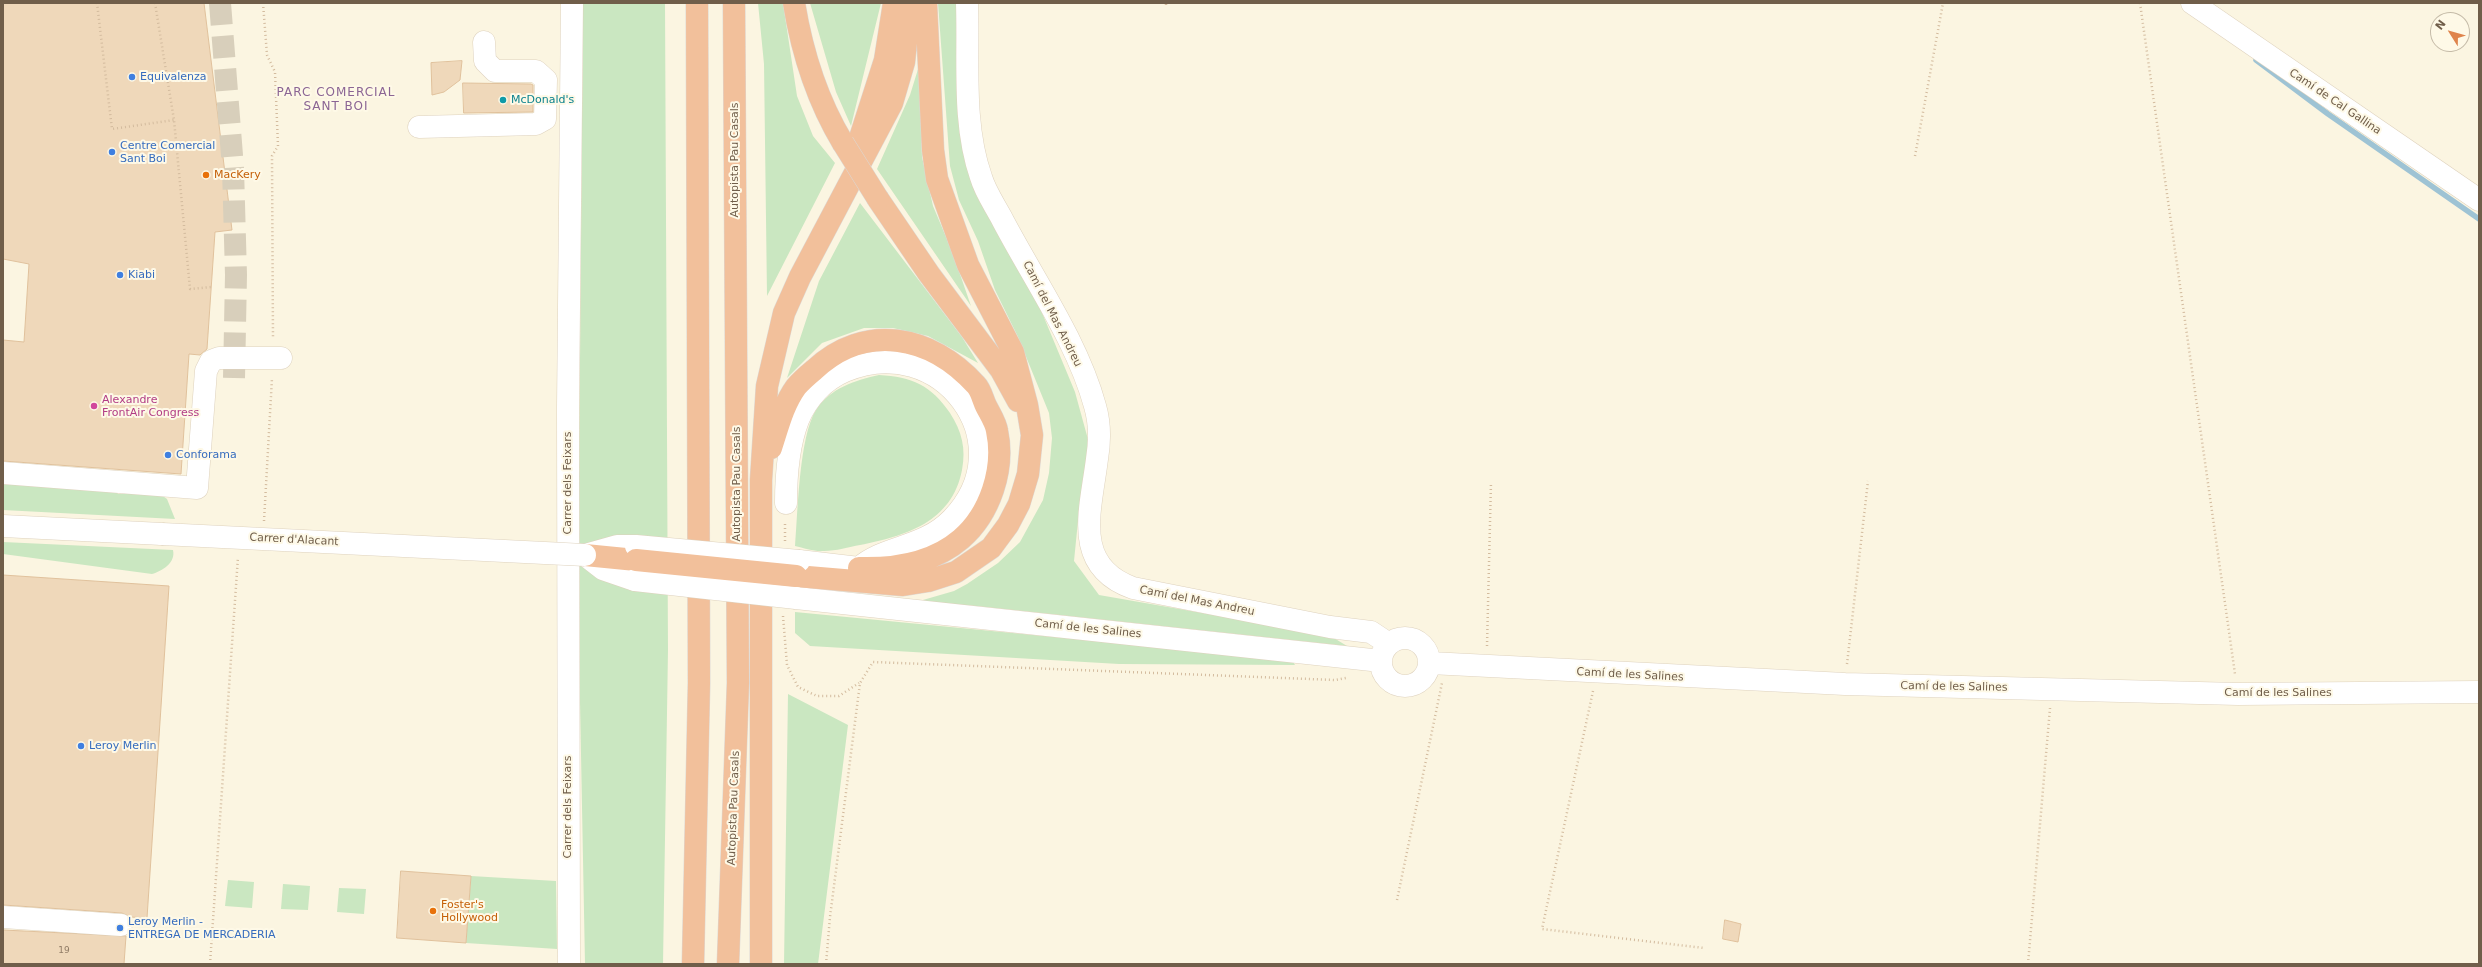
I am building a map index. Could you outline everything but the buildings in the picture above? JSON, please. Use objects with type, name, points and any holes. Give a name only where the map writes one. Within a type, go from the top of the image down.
[{"type":"highway","points":[[694,3],[697,36]]},
{"type":"highway","points":[[693,964],[699,683],[697,3]]},
{"type":"highway","name":"Autopista Pau Casals","points":[[728,964],[738,683],[734,3]]},
{"type":"highway","points":[[794,3],[798,29],[813,80],[832,124],[878,200],[929,274],[1001,370],[1016,398],[1032,435]]},
{"type":"highway","points":[[844,194],[878,86],[891,25],[894,3]]},
{"type":"highway","points":[[761,964],[761,480],[767,386],[784,313],[818,239],[844,194],[892,103],[904,62],[910,3]]},
{"type":"highway","points":[[585,555],[635,562],[798,568],[903,584],[928,581],[956,572],[991,548],[1008,525],[1019,504],[1028,474],[1032,435],[1027,405],[1013,352],[968,265],[937,179],[932,142],[926,3]]},
{"type":"highway","points":[[761,480],[782,411],[797,386],[829,356],[866,340],[913,343],[945,356],[977,386],[997,430],[999,453],[997,476],[990,498],[979,518],[966,534],[944,550],[918,562],[881,568],[859,568]]},
{"type":"street","name":"Carrer dels Feixars","points":[[570,964],[568,407],[572,3]]},
{"type":"street","name":"Camí del Mas Andreu","points":[[968,3],[972,142],[981,178],[1076,357],[1095,406],[1100,439],[1088,525],[1088,539],[1096,561],[1109,576],[1121,584],[1239,610],[1330,627],[1372,632],[1385,652]]},
{"type":"street","name":"Camí de Cal Gallina","points":[[2192,3],[2479,200]]},
{"type":"street","points":[[484,42],[485,61],[495,71],[536,71],[572,68]]},
{"type":"street","points":[[419,127],[536,124],[546,119],[546,80],[536,71]]},
{"type":"street","points":[[3,473],[197,488],[206,371],[211,361],[219,358],[277,358]]},
{"type":"street","points":[[786,503],[790,448],[799,419],[811,396],[831,377],[852,368],[878,362],[906,364],[928,372],[962,398],[973,417],[980,442],[979,464],[974,486],[952,519],[934,534],[910,546],[869,559],[859,568],[798,568]]},
{"type":"street","name":"Carrer d'Alacant","points":[[3,526],[585,555]]},
{"type":"street","name":"Camí de les Salines","points":[[635,562],[790,606],[1359,658],[1385,652]]},
{"type":"street","points":[[1412,638],[1425,648],[1438,664],[1424,678],[1408,686],[1396,684],[1386,677],[1385,652],[1396,639],[1412,638]]},
{"type":"street","name":"Camí de les Salines","points":[[1438,664],[1845,684],[2052,690],[2238,694],[2479,692]]},
{"type":"street","points":[[3,917],[122,925]]},
{"type":"path","points":[[97,3],[112,129],[174,120]]},
{"type":"path","points":[[155,3],[174,120],[190,289],[211,287]]},
{"type":"path","points":[[263,3],[267,55],[276,72],[278,146],[272,158],[277,358],[264,524]]},
{"type":"path","points":[[1915,156],[1943,3]]},
{"type":"path","points":[[2140,3],[2238,694]]},
{"type":"path","points":[[1487,667],[1491,482]]},
{"type":"path","points":[[1845,684],[1868,482]]},
{"type":"path","points":[[785,543],[786,503]]},
{"type":"path","points":[[210,964],[238,553]]},
{"type":"path","points":[[790,606],[787,665],[798,687],[817,696],[839,696],[860,683]]},
{"type":"path","points":[[826,964],[830,917],[860,683],[873,662],[1335,680],[1346,679],[1355,670],[1359,658]]},
{"type":"path","points":[[1397,900],[1438,664]]},
{"type":"path","points":[[1597,673],[1542,929],[1704,948]]},
{"type":"path","points":[[2028,964],[2052,690]]},
{"type":"green space","points":[[583,3],[665,3],[668,650],[663,964],[585,964],[578,597]]},
{"type":"green space","points":[[758,3],[783,3],[797,96],[813,136],[835,163],[767,296],[764,64]]},
{"type":"green space","points":[[810,3],[881,3],[851,126],[836,92]]},
{"type":"green space","points":[[938,3],[957,3],[962,106],[1038,303],[1075,392],[1089,443],[1080,501],[1074,561],[1099,595],[1329,635],[1347,646],[976,606],[916,602],[954,591],[967,584],[998,563],[1020,542],[1043,500],[1049,473],[1052,438],[1049,413],[1018,337],[995,290],[978,241],[959,200],[950,166]]},
{"type":"green space","points":[[919,66],[922,157],[933,206],[952,251],[971,306],[877,169],[910,95]]},
{"type":"green space","points":[[860,203],[962,337],[978,363],[928,336],[893,328],[864,328],[822,343],[787,378],[819,281]]},
{"type":"green space","points":[[879,375],[901,378],[920,384],[936,396],[950,413],[958,427],[964,454],[962,470],[957,488],[948,502],[937,514],[924,524],[894,537],[829,551],[810,550],[795,546],[800,475],[810,422],[822,402],[836,391],[861,379]]},
{"type":"green space","points":[[3,481],[115,488],[118,494],[156,491],[167,499],[175,519],[3,510]]},
{"type":"green space","points":[[3,542],[173,550],[173,555],[167,566],[152,574],[3,554]]},
{"type":"green space","points":[[795,612],[1292,660],[1295,665],[1119,664],[810,646],[795,633]]},
{"type":"green space","points":[[788,694],[848,725],[818,964],[784,964]]},
{"type":"green space","points":[[471,876],[556,881],[557,949],[466,943]]},
{"type":"green space","points":[[228,880],[254,882],[252,908],[225,906]]},
{"type":"green space","points":[[283,884],[310,886],[308,910],[281,909]]},
{"type":"green space","points":[[339,888],[366,889],[364,914],[337,912]]},
{"type":"waterway","points":[[2256,60],[2328,114],[2479,219]]},
{"type":"tunnel","points":[[220,3],[233,168],[236,275],[234,378]]},
{"type":"place","name":"Equivalenza","points":[[132,77]]},
{"type":"place","name":"McDonald's","points":[[503,100]]},
{"type":"place","name":"Centre Comercial Sant Boi","points":[[112,152]]},
{"type":"place","name":"MacKery","points":[[206,175]]},
{"type":"place","name":"Kiabi","points":[[120,275]]},
{"type":"place","name":"Alexandre FrontAir Congress","points":[[94,406]]},
{"type":"place","name":"Conforama","points":[[168,455]]},
{"type":"place","name":"Leroy Merlin","points":[[81,746]]},
{"type":"place","name":"Foster's Hollywood","points":[[433,911]]},
{"type":"place","name":"Leroy Merlin - ENTREGA DE MERCADERIA","points":[[120,928]]},
{"type":"district","name":"PARC COMERCIAL SANT BOI","points":[[336,100]]}]
